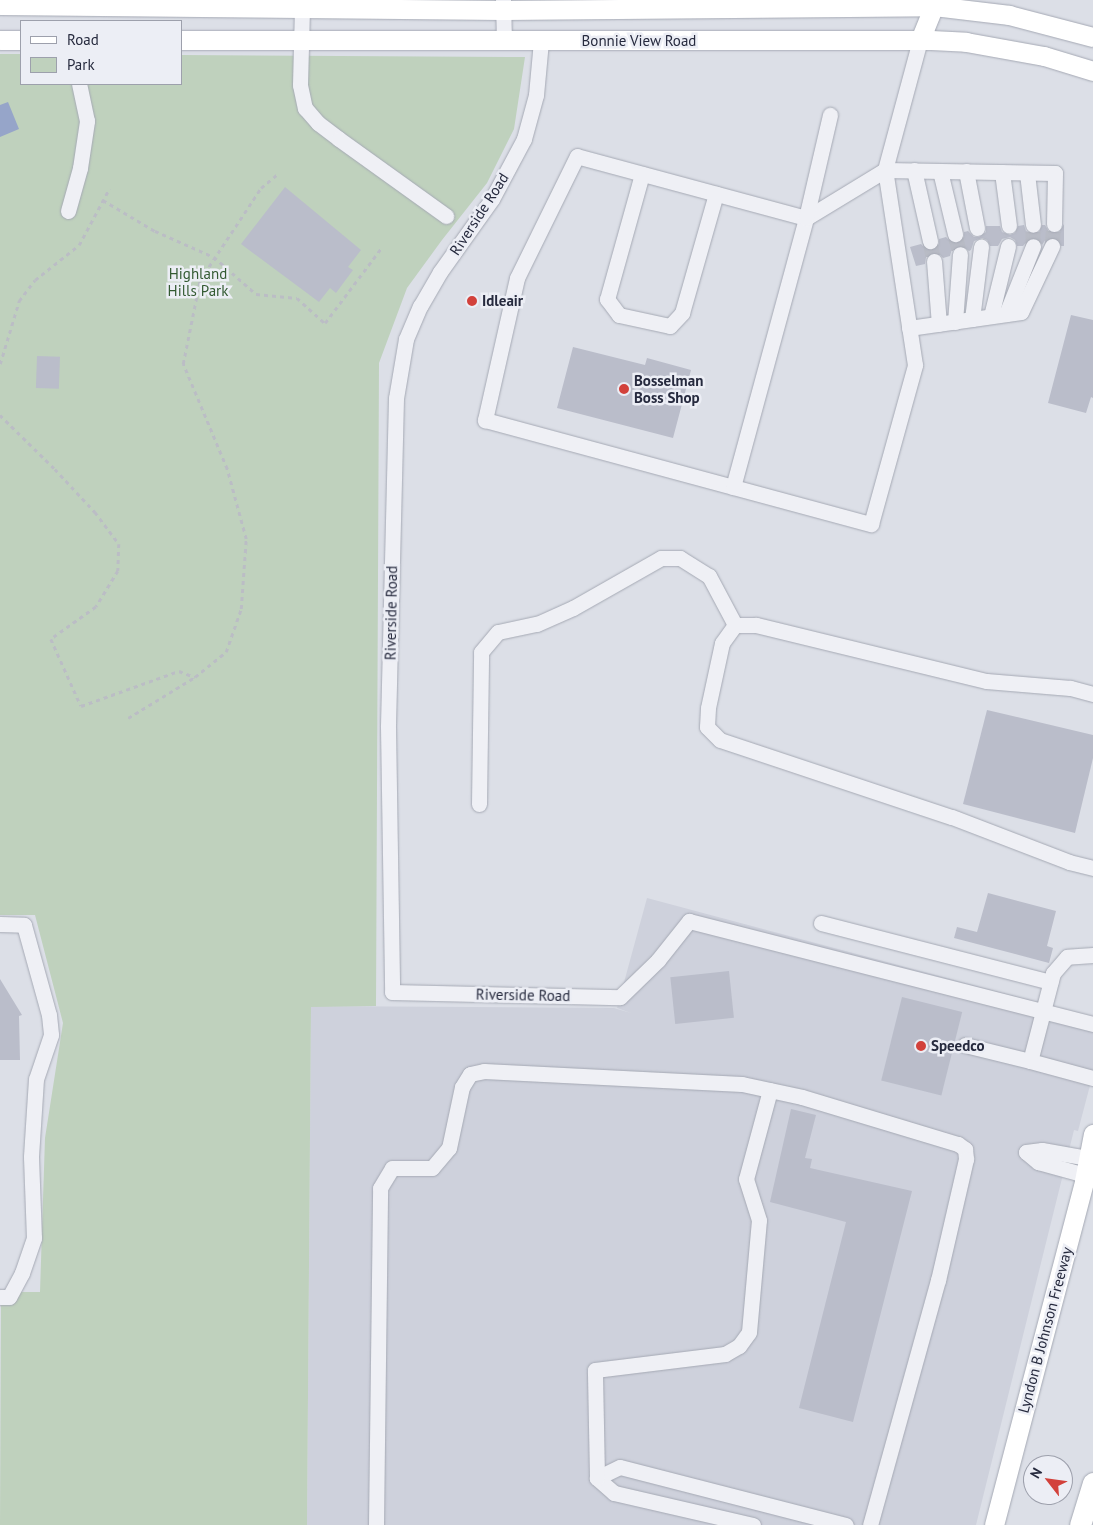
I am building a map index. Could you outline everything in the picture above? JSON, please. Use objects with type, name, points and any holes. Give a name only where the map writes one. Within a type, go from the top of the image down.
[{"type":"highway","points":[[1080,1525],[1093,1483]]},
{"type":"main road","points":[[920,40],[934,3]]},
{"type":"main road","points":[[0,5],[68,9],[934,3],[1009,15],[1093,37]]},
{"type":"main road","points":[[0,40],[20,40]]},
{"type":"main road","name":"Bonnie View Road","points":[[182,40],[920,40],[966,42],[1005,48],[1044,56],[1093,71]]},
{"type":"main road","name":"Lyndon B Johnson Freeway","points":[[994,1525],[1087,1167],[1093,1134]]},
{"type":"street","points":[[503,5],[504,41]]},
{"type":"street","points":[[302,8],[300,85],[305,108],[339,140],[446,216]]},
{"type":"street","points":[[920,40],[885,170],[915,365],[871,524],[485,420],[516,278],[577,156],[806,218],[885,170],[1055,173],[1054,224]]},
{"type":"street","name":"Riverside Road","points":[[541,41],[536,96],[524,139],[492,200],[440,272],[420,306],[406,339],[396,398],[388,727],[392,992],[620,997],[658,960],[689,921],[1041,1012]]},
{"type":"street","points":[[68,211],[80,168],[86,121],[79,85]]},
{"type":"street","points":[[733,487],[806,218],[830,115]]},
{"type":"street","points":[[914,170],[930,241]]},
{"type":"street","points":[[940,171],[955,234]]},
{"type":"street","points":[[966,171],[977,228]]},
{"type":"street","points":[[1002,172],[1009,226]]},
{"type":"street","points":[[1027,173],[1033,225]]},
{"type":"street","points":[[642,174],[607,299],[620,315],[670,326],[682,313],[716,194]]},
{"type":"street","points":[[998,315],[1008,246]]},
{"type":"street","points":[[998,315],[1033,246]]},
{"type":"street","points":[[909,328],[1021,312],[1052,246]]},
{"type":"street","points":[[972,319],[981,247]]},
{"type":"street","points":[[955,322],[960,254]]},
{"type":"street","points":[[934,261],[939,324]]},
{"type":"street","points":[[479,804],[481,652],[498,632],[538,624],[573,608],[661,558],[680,558],[709,576],[736,625]]},
{"type":"street","points":[[736,625],[756,625],[986,681],[1070,688],[1093,694]]},
{"type":"street","points":[[736,625],[722,643],[708,708],[707,727],[720,740],[952,817],[1069,862],[1093,868]]},
{"type":"street","points":[[821,923],[1050,982]]},
{"type":"street","points":[[0,924],[24,925],[49,1015],[51,1035],[36,1079],[31,1157],[34,1238],[22,1273],[4,1297]]},
{"type":"street","points":[[1030,1061],[1041,1012],[1053,973],[1068,957],[1093,955]]},
{"type":"street","points":[[1041,1012],[1093,1024]]},
{"type":"street","points":[[965,1045],[1093,1078]]},
{"type":"street","points":[[376,1525],[380,1188],[392,1168],[432,1168],[444,1155],[449,1148],[462,1087],[470,1074],[484,1071],[733,1083],[770,1090],[958,1144],[965,1149],[966,1159],[938,1280],[870,1525]]},
{"type":"street","points":[[753,1525],[614,1493],[597,1478],[595,1370],[725,1354],[739,1346],[749,1332],[759,1220],[746,1179],[770,1090]]},
{"type":"street","points":[[597,1478],[620,1467],[846,1525]]},
{"type":"path","points":[[128,718],[195,677],[226,652],[241,609],[246,539],[227,469],[183,364],[200,280],[260,188],[278,173]]},
{"type":"path","points":[[0,364],[19,301],[34,280],[79,245],[109,189]]},
{"type":"path","points":[[103,200],[156,231],[214,257],[256,294],[297,298],[325,323],[382,247]]},
{"type":"path","points":[[0,415],[56,469],[95,512],[119,544],[118,571],[96,607],[51,639],[81,706],[180,671],[195,677]]},
{"type":"shaded area","points":[[647,898],[1093,1017],[1093,1074],[1078,1131],[1074,1130],[976,1525],[307,1525],[311,1006],[614,1008],[631,1013],[617,1008]]},
{"type":"green space","name":"Highland Hills Park","points":[[0,54],[20,54],[20,85],[182,85],[182,55],[525,57],[514,129],[487,183],[407,288],[379,363],[376,1006],[311,1007],[307,1525],[0,1525],[1,1292],[40,1292],[45,1138],[63,1023],[35,915],[0,915]]},
{"type":"water","points":[[8,102],[19,129],[0,137],[0,105]]},
{"type":"building","points":[[285,187],[361,250],[348,267],[353,270],[336,293],[330,288],[319,302],[241,244]]},
{"type":"building","points":[[1064,224],[1064,246],[1061,246],[1056,238],[1052,237],[1046,239],[1042,245],[1037,238],[1031,237],[1023,246],[1017,246],[1015,240],[1010,237],[1002,239],[998,246],[990,246],[987,240],[982,238],[974,241],[969,251],[961,245],[956,245],[952,249],[950,256],[943,258],[938,253],[933,252],[926,257],[925,264],[916,266],[910,247],[921,244],[927,250],[933,250],[939,244],[939,239],[946,237],[952,243],[958,243],[964,237],[964,232],[968,231],[974,237],[979,237],[986,232],[986,226],[1000,226],[1002,232],[1010,235],[1015,233],[1018,226],[1024,225],[1026,231],[1034,234],[1039,232],[1042,225],[1045,225],[1049,232],[1059,232]]},
{"type":"building","points":[[1071,315],[1093,320],[1093,398],[1091,397],[1086,413],[1048,403]]},
{"type":"building","name":"Bosselman Boss Shop","points":[[573,347],[645,365],[647,358],[691,370],[673,438],[557,408]]},
{"type":"building","points":[[37,356],[60,357],[59,389],[36,388]]},
{"type":"building","points":[[987,710],[1093,735],[1093,758],[1075,833],[963,804]]},
{"type":"building","points":[[988,893],[1056,911],[1047,946],[1053,948],[1049,963],[954,938],[957,927],[977,932]]},
{"type":"building","points":[[729,971],[734,1018],[675,1024],[670,977]]},
{"type":"building","points":[[0,979],[22,1015],[19,1016],[20,1060],[0,1060]]},
{"type":"building","name":"Speedco","points":[[902,997],[962,1012],[941,1095],[881,1080]]},
{"type":"building","points":[[791,1109],[816,1115],[805,1158],[812,1159],[810,1168],[912,1191],[853,1422],[799,1408],[846,1222],[770,1202]]},
{"type":"tunnel","points":[[1052,246],[1054,224]]},
{"type":"tunnel","points":[[1033,225],[1033,246]]},
{"type":"tunnel","points":[[955,234],[960,254]]},
{"type":"tunnel","points":[[930,241],[934,261]]},
{"type":"place","name":"Idleair","points":[[472,301]]},
{"type":"place","name":"Bosselman Boss Shop","points":[[624,389]]},
{"type":"place","name":"Speedco","points":[[921,1046]]}]
